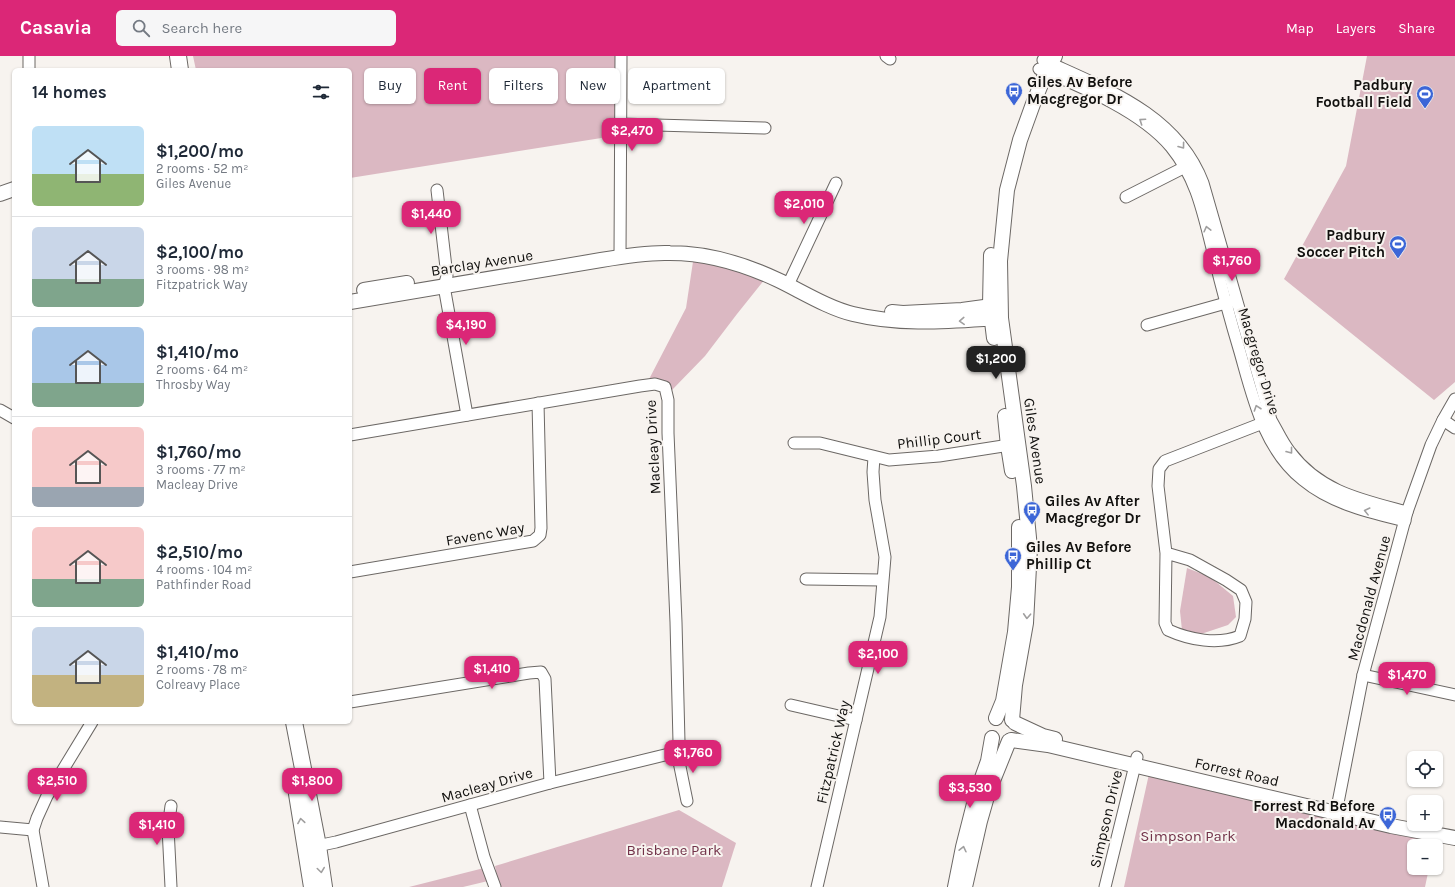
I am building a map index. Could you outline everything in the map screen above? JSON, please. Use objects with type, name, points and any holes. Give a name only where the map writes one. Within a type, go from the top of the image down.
[{"type":"main road","points":[[178,56],[180,68]]},
{"type":"main road","points":[[185,56],[187,68]]},
{"type":"main road","points":[[284,724],[312,847],[324,887]]},
{"type":"main road","points":[[294,724],[312,847],[312,887]]},
{"type":"street","points":[[29,56],[29,68]]},
{"type":"street","points":[[620,252],[621,56]]},
{"type":"street","name":"Macgregor Drive","points":[[1047,63],[1114,93],[1148,113],[1170,132],[1189,165],[1198,170],[1207,195],[1231,301],[1267,422],[1290,452],[1309,473],[1319,480],[1352,497],[1406,516]]},
{"type":"street","name":"Giles Avenue","points":[[1013,721],[1015,684],[1026,623],[1030,548],[1026,511],[1013,445],[990,282],[992,238],[1001,180],[1017,123],[1047,63]]},
{"type":"street","points":[[620,124],[765,128]]},
{"type":"street","points":[[1126,197],[1189,165]]},
{"type":"street","points":[[790,281],[836,184]]},
{"type":"street","points":[[0,194],[12,190]]},
{"type":"street","points":[[437,190],[446,281],[467,415]]},
{"type":"street","name":"Barclay Avenue","points":[[352,302],[446,281],[662,244],[687,244],[739,254],[790,281],[854,305],[903,313],[962,310],[995,312]]},
{"type":"street","name":"Barclay Avenue","points":[[352,292],[446,281]]},
{"type":"street","points":[[1147,325],[1231,301]]},
{"type":"street","name":"Macleay Drive","points":[[352,435],[646,385],[655,384],[664,387],[668,400],[676,622],[679,742],[677,752],[687,801]]},
{"type":"street","name":"Macdonald Avenue","points":[[1337,809],[1364,675],[1406,516],[1431,446],[1455,399]]},
{"type":"street","name":"Favenc Way","points":[[352,572],[533,541],[540,535],[538,403]]},
{"type":"street","points":[[0,410],[12,417]]},
{"type":"street","points":[[1443,420],[1455,428]]},
{"type":"street","points":[[1166,553],[1190,560],[1241,590],[1246,602],[1240,636],[1229,640],[1206,640],[1168,630],[1165,623],[1166,553],[1158,486],[1159,468],[1165,461],[1267,422]]},
{"type":"street","name":"Phillip Court","points":[[794,443],[820,443],[889,460],[910,459],[1013,445]]},
{"type":"street","name":"Giles Avenue","points":[[996,718],[1003,701],[1011,655],[1020,580],[1018,513],[1014,482],[1013,445]]},
{"type":"street","name":"Fitzpatrick Way","points":[[816,887],[880,617],[884,557],[875,500],[873,472],[874,457]]},
{"type":"street","points":[[806,579],[882,580]]},
{"type":"street","points":[[352,702],[541,672],[545,678],[550,783]]},
{"type":"street","points":[[1364,675],[1455,695]]},
{"type":"street","points":[[791,705],[856,720]]},
{"type":"street","points":[[965,887],[988,793],[1010,740],[1015,733],[1013,721],[1004,716],[992,720],[989,726],[989,733],[992,738],[999,742],[1010,740]]},
{"type":"street","name":"Forrest Road","points":[[1013,721],[1043,736],[1135,762]]},
{"type":"street","points":[[43,887],[33,830],[47,796],[91,724]]},
{"type":"street","points":[[955,887],[963,847],[977,792],[988,761],[992,738]]},
{"type":"street","name":"Forrest Road","points":[[1010,740],[1135,762],[1337,809],[1407,822]]},
{"type":"street","name":"Macleay Drive","points":[[312,847],[550,783],[677,752]]},
{"type":"street","name":"Simpson Drive","points":[[1105,887],[1135,762]]},
{"type":"street","points":[[470,805],[484,857],[495,887]]},
{"type":"street","points":[[171,806],[168,828],[171,887]]},
{"type":"street","name":"Forrest Road","points":[[1337,809],[1412,831],[1455,838]]},
{"type":"street","points":[[0,827],[33,830]]},
{"type":"street","points":[[1443,829],[1455,831]]},
{"type":"green space","points":[[193,56],[618,56],[617,68],[566,68],[566,104],[616,104],[614,136],[352,178],[352,68],[196,68]]},
{"type":"green space","points":[[1367,56],[1455,56],[1455,382],[1434,400],[1284,279],[1346,166]]},
{"type":"green space","points":[[694,255],[765,279],[705,356],[672,390],[646,385],[686,308]]},
{"type":"green space","points":[[1187,568],[1210,577],[1233,596],[1236,617],[1228,625],[1183,640],[1180,611]]},
{"type":"green space","name":"Simpson Park","points":[[1149,774],[1431,839],[1407,839],[1407,875],[1428,875],[1425,887],[1124,887]]},
{"type":"green space","name":"Brisbane Park","points":[[679,810],[736,843],[722,887],[499,887],[495,866]]},
{"type":"green space","points":[[484,868],[488,881],[463,887],[409,887]]},
{"type":"place","name":"Giles Av Before Macgregor Dr","points":[[1014,106]]},
{"type":"place","name":"Padbury Football Field","points":[[1425,109]]},
{"type":"place","name":"Padbury Soccer Pitch","points":[[1398,259]]},
{"type":"place","name":"Giles Av After Macgregor Dr","points":[[1032,525]]},
{"type":"place","name":"Giles Av Before Phillip Ct","points":[[1013,571]]},
{"type":"place","name":"Forrest Rd Before Macdonald Av","points":[[1388,830]]}]
